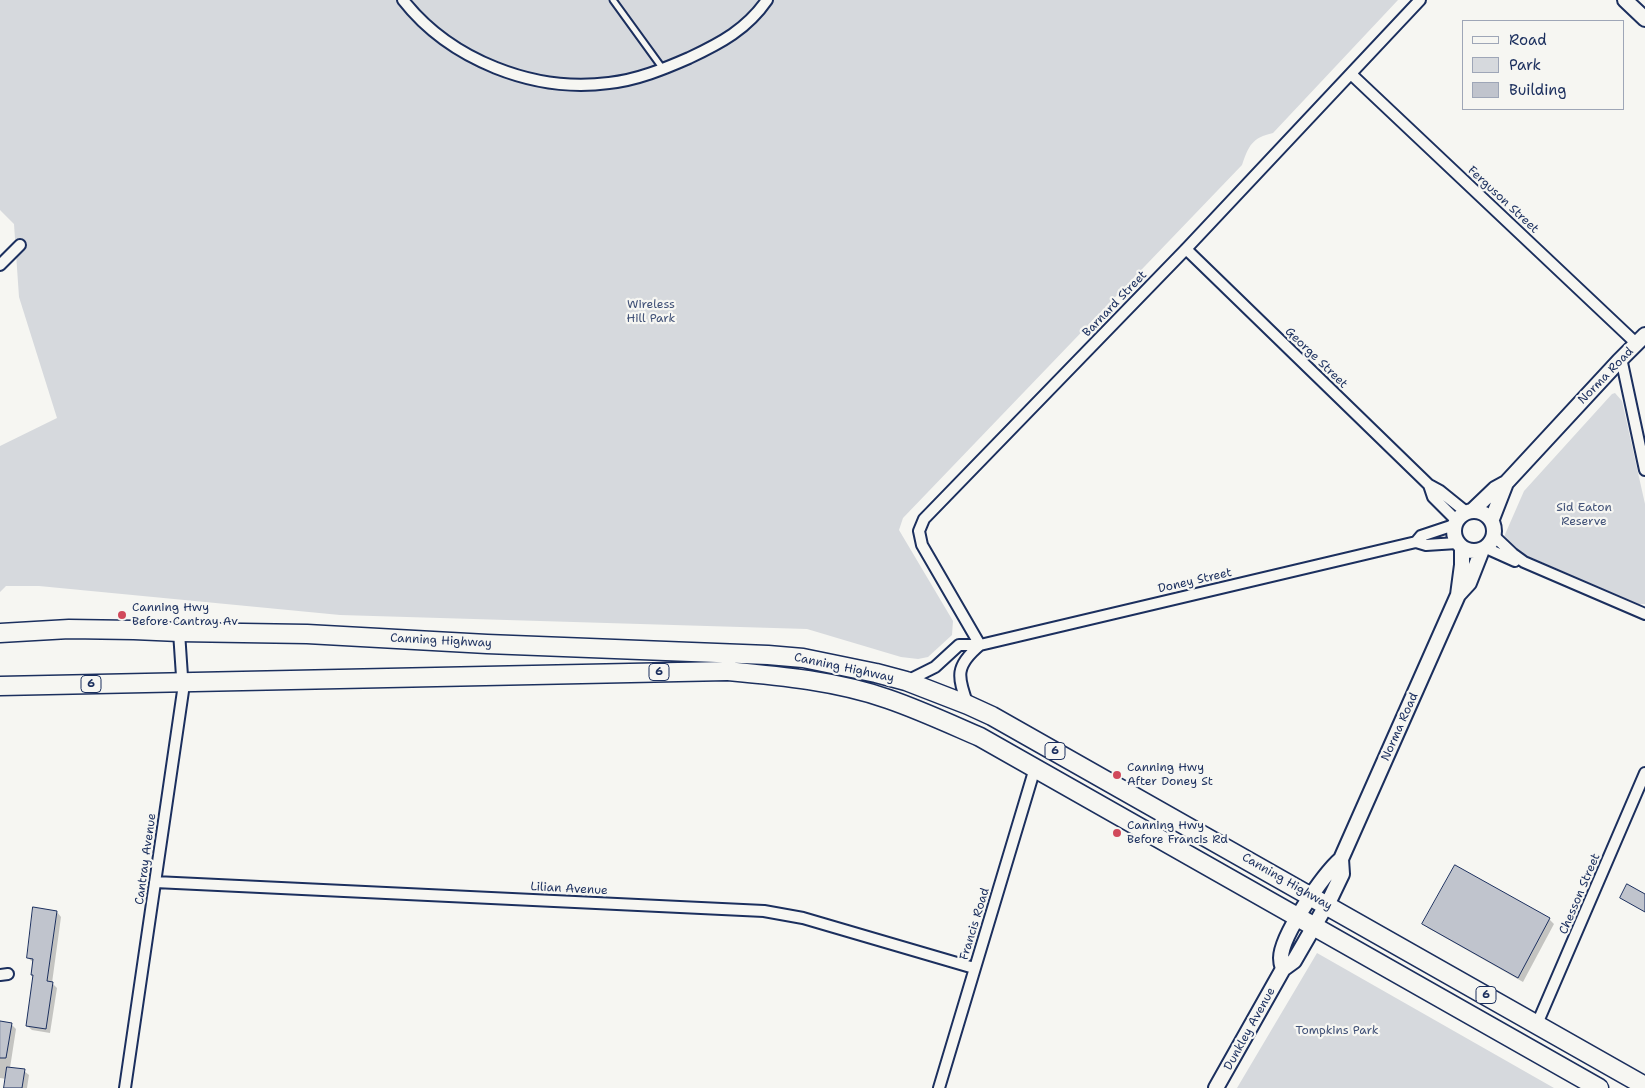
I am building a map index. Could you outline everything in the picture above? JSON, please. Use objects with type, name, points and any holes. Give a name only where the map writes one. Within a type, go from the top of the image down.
[{"type":"highway","name":"Canning Highway","points":[[0,634],[69,629],[307,634],[487,644],[768,655],[803,658],[876,672],[968,705],[992,716],[1645,1086]]},
{"type":"highway","name":"Canning Highway","points":[[0,686],[727,671],[786,676],[842,686],[887,698],[927,713],[980,737],[1598,1088]]},
{"type":"street","points":[[403,0],[420,20],[465,54],[502,70],[529,78],[569,84],[609,83],[642,76],[663,69],[714,46],[737,31],[757,15],[767,0]]},
{"type":"street","name":"Barnard Street","points":[[980,645],[922,545],[919,531],[921,523],[1186,249],[1420,0]]},
{"type":"street","points":[[1625,0],[1645,19]]},
{"type":"street","name":"Ferguson Street","points":[[1351,74],[1641,340]]},
{"type":"street","points":[[0,265],[20,244]]},
{"type":"street","name":"George Street","points":[[1186,249],[1429,485],[1433,497],[1462,517]]},
{"type":"street","name":"Norma Road","points":[[1462,517],[1506,483],[1621,358],[1641,340]]},
{"type":"street","points":[[1621,358],[1645,470]]},
{"type":"street","name":"Norma Road","points":[[1492,519],[1506,483]]},
{"type":"street","points":[[1479,512],[1492,519],[1494,530],[1487,545],[1473,552],[1459,545],[1453,531],[1462,517],[1479,512]]},
{"type":"street","name":"Doney Street","points":[[1416,542],[1421,536],[1462,517]]},
{"type":"street","name":"Doney Street","points":[[906,682],[934,667],[959,645],[980,645],[1416,542],[1426,545],[1459,545]]},
{"type":"street","name":"Norma Road","points":[[1298,917],[1330,868],[1341,859],[1458,595],[1462,565],[1459,545]]},
{"type":"street","points":[[1487,545],[1513,554],[1524,562],[1645,614]]},
{"type":"street","name":"Norma Road","points":[[1458,595],[1469,583],[1487,545]]},
{"type":"street","name":"Cantray Avenue","points":[[125,1088],[181,701],[182,682],[179,632]]},
{"type":"street","points":[[968,705],[959,680],[962,666],[968,655],[980,645]]},
{"type":"street","name":"Francis Road","points":[[939,1088],[1035,768]]},
{"type":"street","name":"Chesson Street","points":[[1537,1024],[1645,773]]},
{"type":"street","name":"Norma Road","points":[[1315,927],[1342,874],[1341,859]]},
{"type":"street","name":"Lilian Avenue","points":[[154,882],[764,911],[803,918],[974,968]]},
{"type":"street","name":"Dunkley Avenue","points":[[1283,969],[1280,957],[1286,940],[1298,917]]},
{"type":"street","name":"Dunkley Avenue","points":[[1216,1088],[1283,969],[1294,961],[1315,927]]},
{"type":"lane","points":[[613,0],[663,69]]},
{"type":"green space","name":"Wireless Hill Park","points":[[0,0],[1398,0],[1273,133],[1260,137],[1252,143],[1242,165],[903,518],[899,530],[953,621],[952,635],[928,657],[918,659],[901,657],[807,629],[340,615],[39,586],[6,586],[0,592],[0,446],[57,418],[19,297],[14,224],[0,210]]},
{"type":"green space","name":"Sid Eaton Reserve","points":[[1615,393],[1622,401],[1645,504],[1645,604],[1638,604],[1516,551],[1503,539],[1524,491],[1612,394]]},
{"type":"green space","name":"Tompkins Park","points":[[1317,953],[1554,1088],[1237,1088]]},
{"type":"building","points":[[1455,865],[1550,918],[1518,978],[1422,924]]},
{"type":"building","points":[[1627,884],[1645,894],[1645,912],[1620,898]]},
{"type":"building","points":[[33,907],[57,911],[47,981],[53,982],[46,1029],[26,1026],[33,975],[31,975],[33,959],[27,958]]},
{"type":"building","points":[[0,1021],[12,1023],[6,1058],[0,1058]]},
{"type":"building","points":[[7,1067],[25,1069],[22,1088],[4,1088]]},
{"type":"place","name":"Canning Hwy Before Cantray Av","points":[[122,615]]},
{"type":"place","name":"Canning Hwy After Doney St","points":[[1117,775]]},
{"type":"place","name":"Canning Hwy Before Francis Rd","points":[[1117,833]]}]
